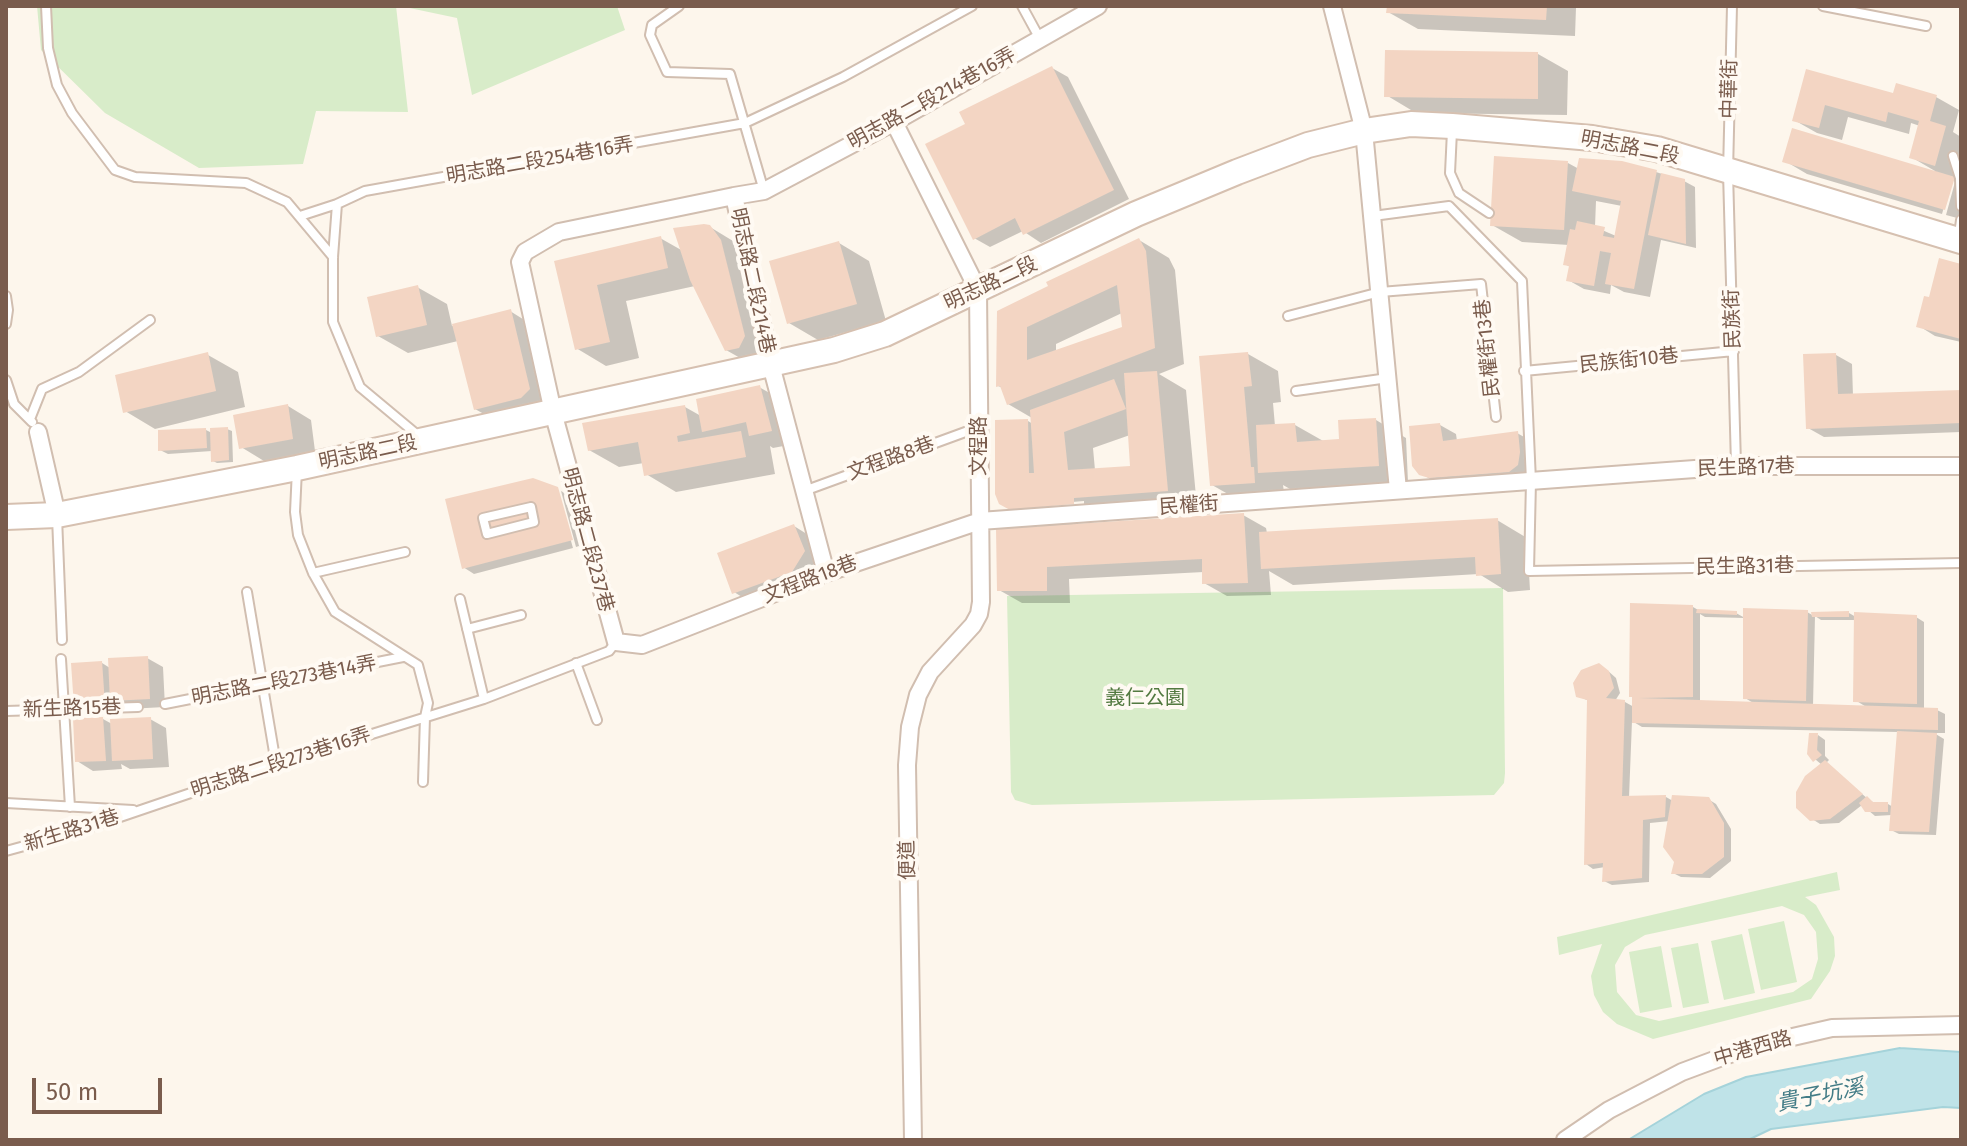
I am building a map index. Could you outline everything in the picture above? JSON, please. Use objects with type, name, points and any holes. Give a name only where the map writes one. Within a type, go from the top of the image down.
[{"type":"main road","name":"明志路二段","points":[[6,517],[57,515],[297,468],[834,350],[885,334],[1136,214],[1308,145],[1364,131],[1411,124],[1592,138],[1657,149],[1728,172],[1960,234]]},
{"type":"street","name":"明志路二段214巷16弄","points":[[764,191],[894,122],[1098,6]]},
{"type":"street","points":[[1332,6],[1364,131],[1398,490]]},
{"type":"street","points":[[894,122],[978,290]]},
{"type":"street","name":"明志路二段214巷","points":[[553,412],[520,262],[525,252],[559,232],[764,191]]},
{"type":"street","name":"明志路二段214巷","points":[[734,196],[771,365],[826,573]]},
{"type":"street","name":"文程路","points":[[978,290],[981,602]]},
{"type":"street","name":"明志路二段237巷","points":[[553,412],[606,615],[616,642]]},
{"type":"street","points":[[34,426],[57,515]]},
{"type":"street","name":"民生路17巷","points":[[1531,481],[1736,466],[1961,466]]},
{"type":"street","name":"民權街","points":[[980,521],[1531,481]]},
{"type":"street","name":"文程路18巷","points":[[616,642],[642,645],[826,573],[980,521]]},
{"type":"street","name":"便道","points":[[913,1140],[907,765],[910,727],[918,695],[930,672],[973,625],[981,602]]},
{"type":"street","name":"中港西路","points":[[1565,1140],[1609,1110],[1682,1072],[1749,1047],[1832,1028],[1961,1025]]},
{"type":"lane","points":[[46,6],[48,48],[57,85],[72,113],[115,170],[135,177],[246,183],[287,202],[333,257]]},
{"type":"lane","name":"明志路二段214巷","points":[[679,6],[652,25],[650,35],[667,72],[730,74],[764,191]]},
{"type":"lane","name":"明志路二段254巷16弄","points":[[300,216],[365,191],[745,123],[843,77],[972,6]]},
{"type":"lane","points":[[1022,6],[1040,39]]},
{"type":"lane","name":"中華街","points":[[1728,172],[1732,6]]},
{"type":"lane","points":[[1823,6],[1926,26]]},
{"type":"lane","points":[[1452,126],[1450,173],[1459,193],[1489,213]]},
{"type":"lane","points":[[1953,156],[1960,178],[1961,206]]},
{"type":"lane","name":"民族街","points":[[1728,172],[1736,466]]},
{"type":"lane","points":[[337,204],[333,322],[360,387],[424,441]]},
{"type":"lane","points":[[1373,216],[1449,206],[1522,281],[1531,481]]},
{"type":"lane","name":"民權街13巷","points":[[1380,292],[1481,284],[1496,417]]},
{"type":"lane","points":[[1288,316],[1380,292]]},
{"type":"lane","points":[[6,296],[6,324]]},
{"type":"lane","points":[[34,426],[42,389],[79,372],[150,320]]},
{"type":"lane","name":"民族街10巷","points":[[1524,371],[1734,351]]},
{"type":"lane","points":[[1296,391],[1388,378]]},
{"type":"lane","points":[[6,380],[10,404],[34,426]]},
{"type":"lane","name":"文程路8巷","points":[[803,491],[979,427]]},
{"type":"lane","points":[[297,468],[295,512],[298,535],[313,573],[335,612],[418,665],[428,703],[423,782]]},
{"type":"lane","name":"民生路31巷","points":[[1531,481],[1529,571],[1961,563]]},
{"type":"lane","points":[[531,507],[532,514],[534,522],[487,534],[483,518],[531,507]]},
{"type":"lane","points":[[57,515],[62,640]]},
{"type":"lane","points":[[313,573],[405,552]]},
{"type":"lane","points":[[247,592],[276,764]]},
{"type":"lane","points":[[460,599],[484,699]]},
{"type":"lane","points":[[467,629],[521,615]]},
{"type":"lane","name":"明志路二段273巷16弄","points":[[138,810],[484,699],[609,651],[616,642]]},
{"type":"lane","name":"明志路二段273巷14弄","points":[[165,704],[403,657]]},
{"type":"lane","points":[[61,659],[70,807]]},
{"type":"lane","points":[[576,663],[597,720]]},
{"type":"lane","name":"新生路15巷","points":[[6,711],[138,707]]},
{"type":"lane","points":[[6,803],[138,810]]},
{"type":"lane","name":"新生路31巷","points":[[6,851],[79,831],[138,810]]},
{"type":"green space","points":[[37,6],[396,6],[408,112],[316,111],[303,164],[199,168],[105,113],[41,50]]},
{"type":"green space","points":[[400,6],[617,6],[625,30],[472,95],[457,18]]},
{"type":"green space","name":"義仁公園","points":[[1503,588],[1505,773],[1504,783],[1494,795],[1032,805],[1015,800],[1011,792],[1007,596]]},
{"type":"green space","points":[[1837,872],[1840,890],[1805,897],[1816,905],[1834,937],[1835,956],[1830,971],[1811,999],[1653,1039],[1617,1024],[1603,1012],[1594,995],[1591,976],[1602,944],[1559,955],[1557,937]],"holes":[[[1782,906],[1804,915],[1816,932],[1818,959],[1812,979],[1793,992],[1659,1021],[1636,1015],[1617,992],[1615,965],[1625,947],[1645,935]]]},
{"type":"green space","points":[[1784,921],[1797,982],[1761,990],[1748,929]]},
{"type":"green space","points":[[1742,934],[1755,993],[1724,1000],[1711,941]]},
{"type":"green space","points":[[1698,943],[1709,1003],[1683,1008],[1671,948]]},
{"type":"green space","points":[[1661,946],[1672,1007],[1640,1013],[1629,952]]},
{"type":"water","name":"貴子坑溪","points":[[1900,1048],[1961,1052],[1961,1108],[1943,1107],[1771,1129],[1748,1140],[1628,1140],[1704,1094],[1746,1077]]},
{"type":"building","points":[[1387,6],[1547,6],[1546,20],[1386,13]]},
{"type":"building","points":[[1385,50],[1538,52],[1538,99],[1384,97]]},
{"type":"building","points":[[1052,66],[1114,190],[1023,235],[1015,218],[973,240],[925,144],[965,124],[959,112]]},
{"type":"building","points":[[1806,69],[1893,93],[1896,83],[1937,95],[1930,121],[1946,126],[1935,166],[1909,158],[1919,121],[1888,112],[1886,122],[1825,105],[1819,128],[1792,121]]},
{"type":"building","points":[[1792,128],[1955,177],[1945,210],[1782,162]]},
{"type":"building","points":[[1494,156],[1568,161],[1564,230],[1490,226]]},
{"type":"building","points":[[1579,158],[1622,161],[1657,170],[1634,289],[1605,284],[1611,253],[1600,251],[1594,286],[1566,281],[1569,266],[1563,265],[1570,229],[1575,230],[1577,221],[1605,227],[1603,236],[1614,238],[1621,201],[1572,191]]},
{"type":"building","points":[[1661,173],[1685,179],[1686,244],[1648,235]]},
{"type":"building","points":[[710,225],[721,240],[745,336],[739,348],[725,351],[690,280],[673,228]]},
{"type":"building","points":[[661,236],[668,268],[597,285],[610,342],[575,350],[554,261]]},
{"type":"building","points":[[1139,238],[1146,251],[1155,348],[1007,405],[1000,386],[996,387],[997,311],[1048,286],[1046,282]],"holes":[[[1117,285],[1122,327],[1027,360],[1027,327]]]},
{"type":"building","points":[[839,241],[857,304],[787,324],[769,261]]},
{"type":"building","points":[[1939,258],[1961,264],[1961,339],[1916,327],[1924,296],[1929,297]]},
{"type":"building","points":[[418,285],[427,325],[376,337],[367,297]]},
{"type":"building","points":[[511,309],[530,389],[521,398],[474,410],[452,324]]},
{"type":"building","points":[[208,352],[216,391],[123,413],[115,375]]},
{"type":"building","points":[[1248,352],[1252,386],[1244,387],[1255,483],[1210,486],[1199,356]]},
{"type":"building","points":[[1836,353],[1838,394],[1961,390],[1961,423],[1806,429],[1803,354]]},
{"type":"building","points":[[1157,371],[1168,491],[1074,498],[1074,504],[1010,510],[999,504],[995,494],[995,420],[1028,419],[1029,473],[1034,473],[1030,410],[1114,379],[1126,409],[1064,432],[1068,470],[1130,466],[1124,373]]},
{"type":"building","points":[[760,385],[772,431],[749,436],[746,422],[702,432],[696,399]]},
{"type":"building","points":[[288,404],[293,439],[239,449],[233,415]]},
{"type":"building","points":[[685,405],[690,433],[677,436],[678,442],[741,431],[746,457],[644,476],[638,442],[588,451],[582,423]]},
{"type":"building","points":[[1376,418],[1379,466],[1258,473],[1256,425],[1295,423],[1297,442],[1339,439],[1338,420]]},
{"type":"building","points":[[1440,423],[1443,441],[1518,431],[1518,465],[1509,472],[1429,478],[1419,475],[1412,466],[1409,426]]},
{"type":"building","points":[[228,427],[229,460],[211,462],[210,428]]},
{"type":"building","points":[[206,428],[207,448],[158,451],[158,430]]},
{"type":"building","points":[[533,478],[558,487],[573,540],[462,569],[445,499]]},
{"type":"building","points":[[1244,513],[1248,583],[1202,584],[1202,559],[1047,567],[1047,591],[997,591],[996,529]]},
{"type":"building","points":[[1498,518],[1501,574],[1476,576],[1475,557],[1261,569],[1259,532]]},
{"type":"building","points":[[794,524],[805,551],[792,572],[732,594],[717,553]]},
{"type":"building","points":[[1630,603],[1693,605],[1693,697],[1638,698],[1938,708],[1938,730],[1632,723],[1632,697],[1629,697]]},
{"type":"building","points":[[1743,608],[1808,610],[1806,701],[1743,699]]},
{"type":"building","points":[[1697,609],[1737,611],[1737,615],[1696,613]]},
{"type":"building","points":[[1849,611],[1849,617],[1812,617],[1811,612]]},
{"type":"building","points":[[1854,612],[1917,615],[1917,704],[1853,702]]},
{"type":"building","points":[[148,656],[150,699],[110,701],[108,658]]},
{"type":"building","points":[[102,661],[105,705],[74,707],[71,663]]},
{"type":"building","points":[[1599,663],[1609,671],[1614,688],[1606,698],[1625,700],[1622,796],[1666,795],[1665,817],[1643,820],[1642,878],[1602,882],[1603,863],[1584,865],[1587,700],[1576,697],[1573,683],[1581,670]]},
{"type":"building","points":[[103,717],[106,761],[75,762],[73,718]]},
{"type":"building","points":[[151,717],[153,759],[112,761],[110,719]]},
{"type":"building","points":[[1897,731],[1937,733],[1929,832],[1889,831]]},
{"type":"building","points":[[1809,733],[1818,733],[1817,750],[1822,755],[1813,762],[1807,754]]},
{"type":"building","points":[[1825,760],[1863,794],[1830,819],[1810,821],[1796,808],[1796,792],[1805,776]]},
{"type":"building","points":[[1672,795],[1709,797],[1724,823],[1724,857],[1702,874],[1671,874],[1674,862],[1663,847]]},
{"type":"building","points":[[1867,796],[1873,802],[1888,802],[1888,812],[1865,812],[1859,803]]}]
